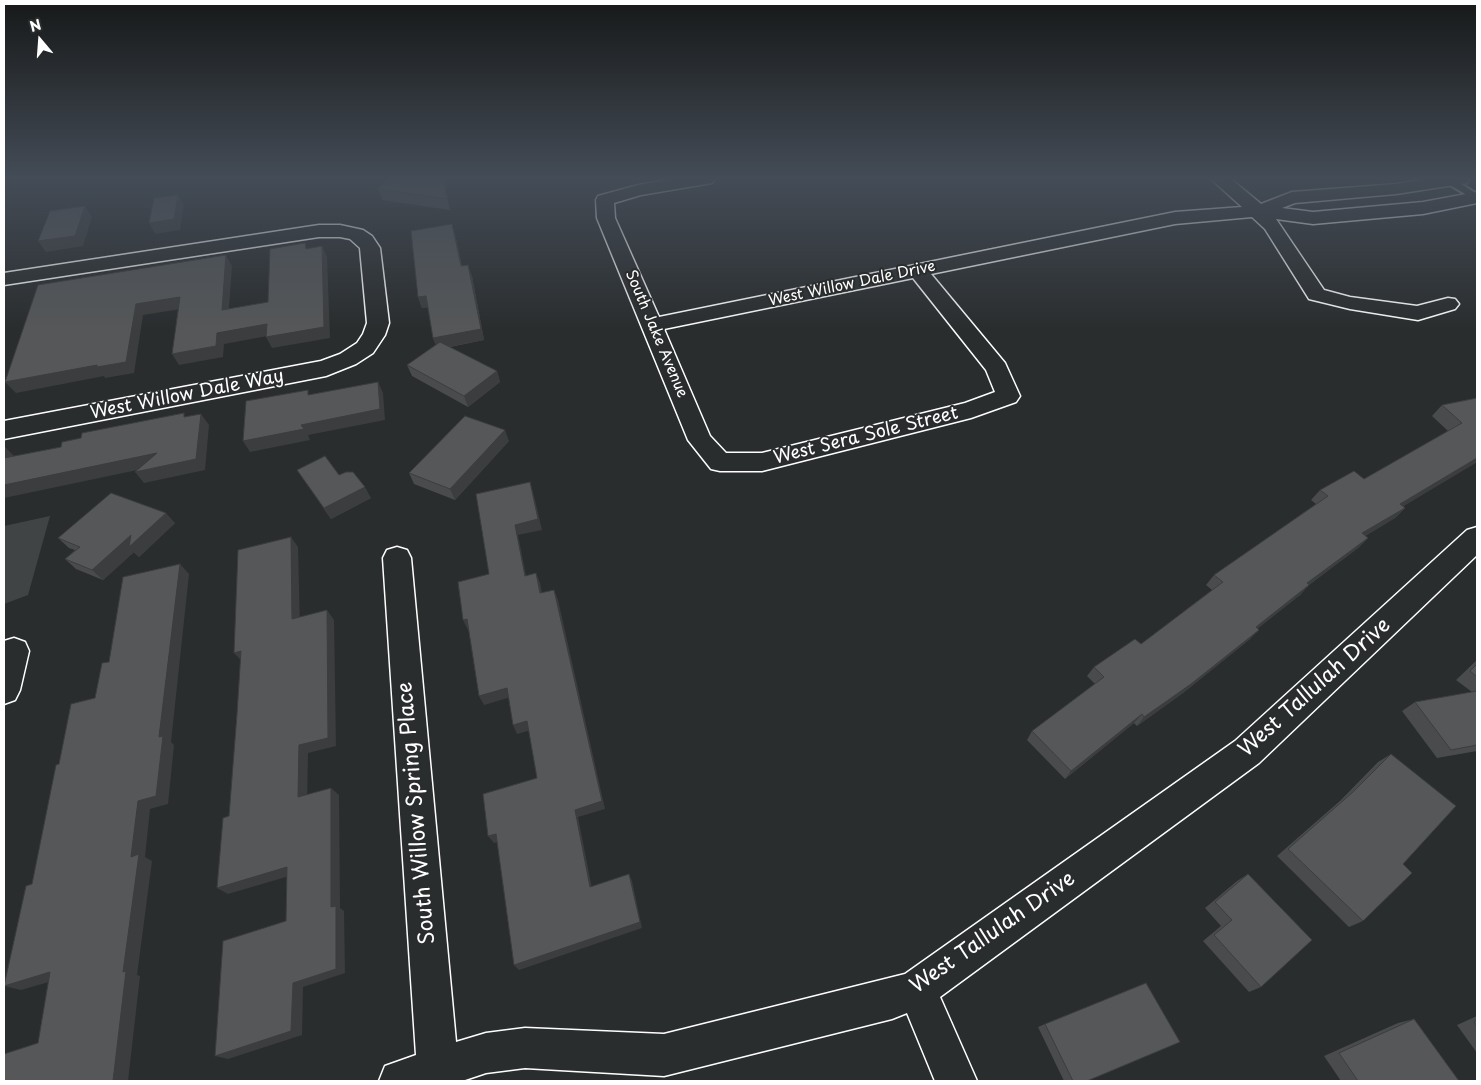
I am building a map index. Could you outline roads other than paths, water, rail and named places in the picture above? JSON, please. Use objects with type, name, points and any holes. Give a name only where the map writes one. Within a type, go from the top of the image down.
[{"type":"street","name":"South Jake Avenue","points":[[611,230],[700,440],[720,462]]},
{"type":"street","name":"West Willow Dale Drive","points":[[652,325],[1118,230]]},
{"type":"street","points":[[1273,230],[1287,247],[1298,269],[1316,296],[1350,304],[1418,313],[1448,304]]},
{"type":"street","name":"West Willow Dale Way","points":[[4,279],[318,231],[356,234],[365,240],[370,248],[378,323],[374,335],[365,348],[348,359],[326,368],[4,430]]},
{"type":"street","name":"West Sera Sole Street","points":[[720,462],[762,462],[971,410],[1008,396],[997,368],[917,270]]},
{"type":"street","name":"West Tallulah Drive","points":[[400,1081],[486,1054],[525,1048],[664,1055],[892,999],[917,990],[1247,752],[1477,538]]},
{"type":"street","name":"South Willow Spring Place","points":[[397,558],[438,1068]]},
{"type":"street","points":[[4,690],[14,651]]},
{"type":"street","points":[[917,990],[956,1081]]}]
